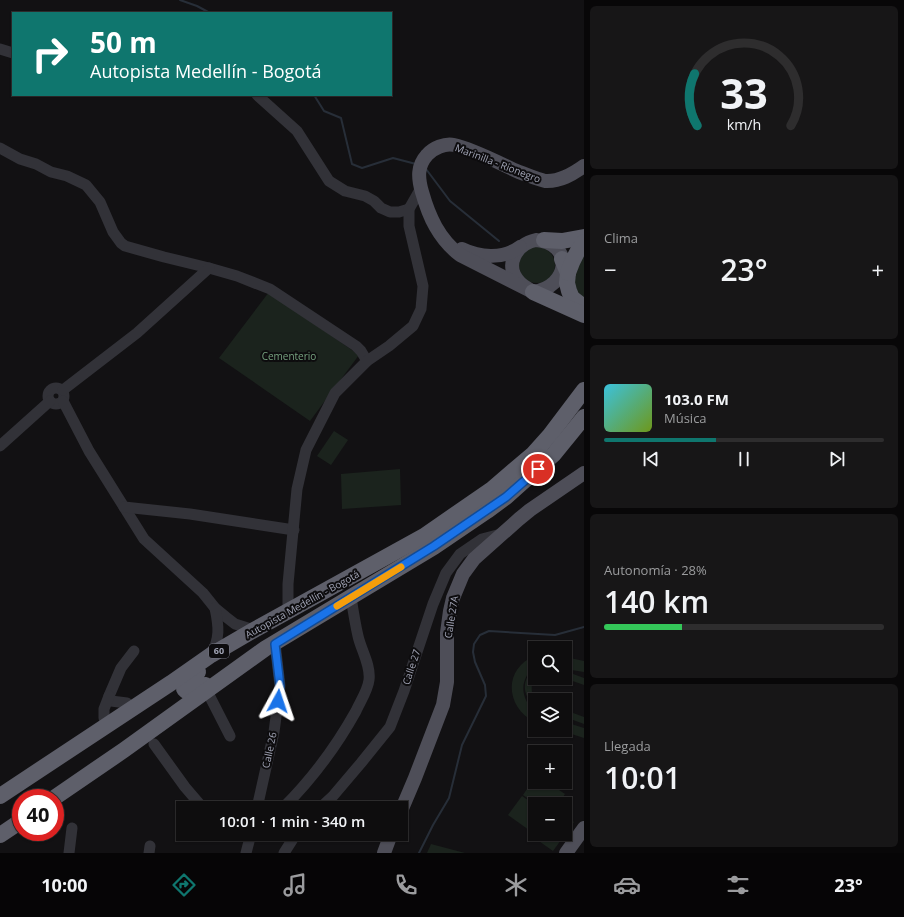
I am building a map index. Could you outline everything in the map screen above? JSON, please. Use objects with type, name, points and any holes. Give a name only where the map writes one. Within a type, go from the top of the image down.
[{"type":"highway","points":[[544,240],[562,241],[584,237]]},
{"type":"highway","points":[[584,242],[566,267],[566,283],[572,298],[584,307]]},
{"type":"highway","points":[[533,292],[584,315]]},
{"type":"highway","name":"Autopista Medellín - Bogotá","points":[[0,796],[211,655],[424,536],[492,489],[533,454],[569,411],[584,390]]},
{"type":"highway","name":"Autopista Medellín - Bogotá","points":[[64,791],[270,646],[434,546],[506,497],[554,454],[584,417]]},
{"type":"highway","points":[[257,628],[253,633],[188,679],[184,684],[184,689],[187,692],[196,692],[255,650],[270,646]]},
{"type":"highway","points":[[68,752],[92,742],[161,696],[172,699],[174,706],[169,714],[135,738],[124,750]]},
{"type":"highway","points":[[0,835],[12,827]]},
{"type":"main road","name":"Marinilla - Rionegro","points":[[440,235],[430,217],[420,188],[420,166],[430,152],[442,146],[453,145],[474,152],[535,179],[546,181],[557,180],[573,174],[584,166]]},
{"type":"main road","points":[[440,235],[454,246],[467,252],[492,256],[504,255],[513,252],[529,241],[544,240],[556,247],[566,267],[557,281],[550,287],[545,290],[533,292],[460,255],[450,248],[440,235]]},
{"type":"main road","points":[[522,245],[513,259],[512,267],[515,276],[520,283],[533,292]]},
{"type":"main road","name":"Calle 27A","points":[[405,801],[443,705],[447,682],[447,633],[453,598],[463,574],[474,559],[501,534],[530,510],[584,473]]},
{"type":"main road","points":[[566,853],[584,828]]},
{"type":"main road","points":[[384,853],[388,841]]},
{"type":"street","points":[[0,49],[12,53]]},
{"type":"street","points":[[258,96],[297,131],[328,181],[345,191],[374,200],[381,208],[390,212],[399,212],[409,209]]},
{"type":"street","points":[[0,148],[20,159],[36,164],[51,172],[67,176],[86,185],[100,202],[113,232],[125,246],[237,276],[270,289],[356,346],[367,361]]},
{"type":"street","points":[[288,611],[288,584],[297,489],[306,450],[334,393],[367,361],[389,346],[413,326],[421,309],[423,286],[409,226],[409,209],[420,188]]},
{"type":"street","points":[[0,446],[50,401],[55,404],[210,268]]},
{"type":"street","points":[[63,396],[89,451],[144,539],[203,593],[215,608],[235,624],[257,628]]},
{"type":"street","points":[[124,507],[190,514],[294,530]]},
{"type":"street","name":"Calle 27","points":[[328,801],[362,763],[390,727],[433,604],[446,573],[460,554],[482,539],[501,534]]},
{"type":"street","points":[[290,801],[322,764],[345,730],[360,703],[369,680],[368,670],[358,636],[351,597]]},
{"type":"street","points":[[211,655],[217,643],[218,635],[219,623],[215,608]]},
{"type":"street","name":"Calle 26","points":[[259,801],[274,732],[280,686],[270,646]]},
{"type":"street","points":[[104,718],[104,709],[121,668],[134,651]]},
{"type":"street","points":[[207,691],[230,736]]},
{"type":"street","points":[[109,696],[111,701],[127,703]]},
{"type":"street","points":[[154,744],[196,801]]},
{"type":"street","points":[[69,853],[72,828]]},
{"type":"street","points":[[246,853],[249,841]]},
{"type":"street","points":[[284,853],[292,841]]},
{"type":"green space","points":[[540,247],[550,252],[554,258],[554,272],[550,278],[544,282],[534,283],[524,278],[520,272],[519,262],[524,252],[530,248]]},
{"type":"green space","points":[[584,249],[584,303],[573,284]]},
{"type":"green space","name":"Cementerio","points":[[269,292],[359,355],[310,421],[219,358]]},
{"type":"green space","points":[[334,431],[348,440],[331,465],[317,456]]},
{"type":"green space","points":[[400,469],[401,505],[342,509],[341,474]]},
{"type":"green space","points":[[572,658],[584,661],[584,672],[572,670]]},
{"type":"green space","points":[[528,660],[528,674],[523,689],[528,704],[528,718],[518,707],[513,698],[512,688],[513,678],[517,669]]},
{"type":"green space","points":[[572,674],[584,678],[584,685],[572,681]]},
{"type":"green space","points":[[528,676],[528,685],[532,685],[532,693],[528,693],[528,697],[525,687]]},
{"type":"green space","points":[[572,713],[584,717],[584,724],[572,720]]},
{"type":"green space","points":[[572,724],[584,728],[584,738],[572,734]]},
{"type":"green space","points":[[528,788],[528,789],[558,789],[565,794],[563,797],[528,797],[528,798],[523,795]]},
{"type":"green space","points":[[522,796],[528,800],[528,829],[508,815]]},
{"type":"green space","points":[[539,841],[560,841],[553,851]]},
{"type":"green space","points":[[431,844],[465,853],[427,853]]},
{"type":"waterway","points":[[180,0],[208,12]]},
{"type":"waterway","points":[[315,96],[324,111],[341,118],[352,164],[362,168],[393,158],[416,164]]},
{"type":"waterway","points":[[426,169],[450,201],[499,241]]},
{"type":"waterway","points":[[419,853],[449,798],[462,745],[486,696],[485,685],[475,662],[473,652],[474,644],[480,635],[489,631],[555,635],[584,627]]},
{"type":"slow traffic","points":[[337,606],[401,567]]},
{"type":"route","points":[[278,701],[280,686],[275,644],[387,576],[487,511],[506,497],[538,469]]}]
